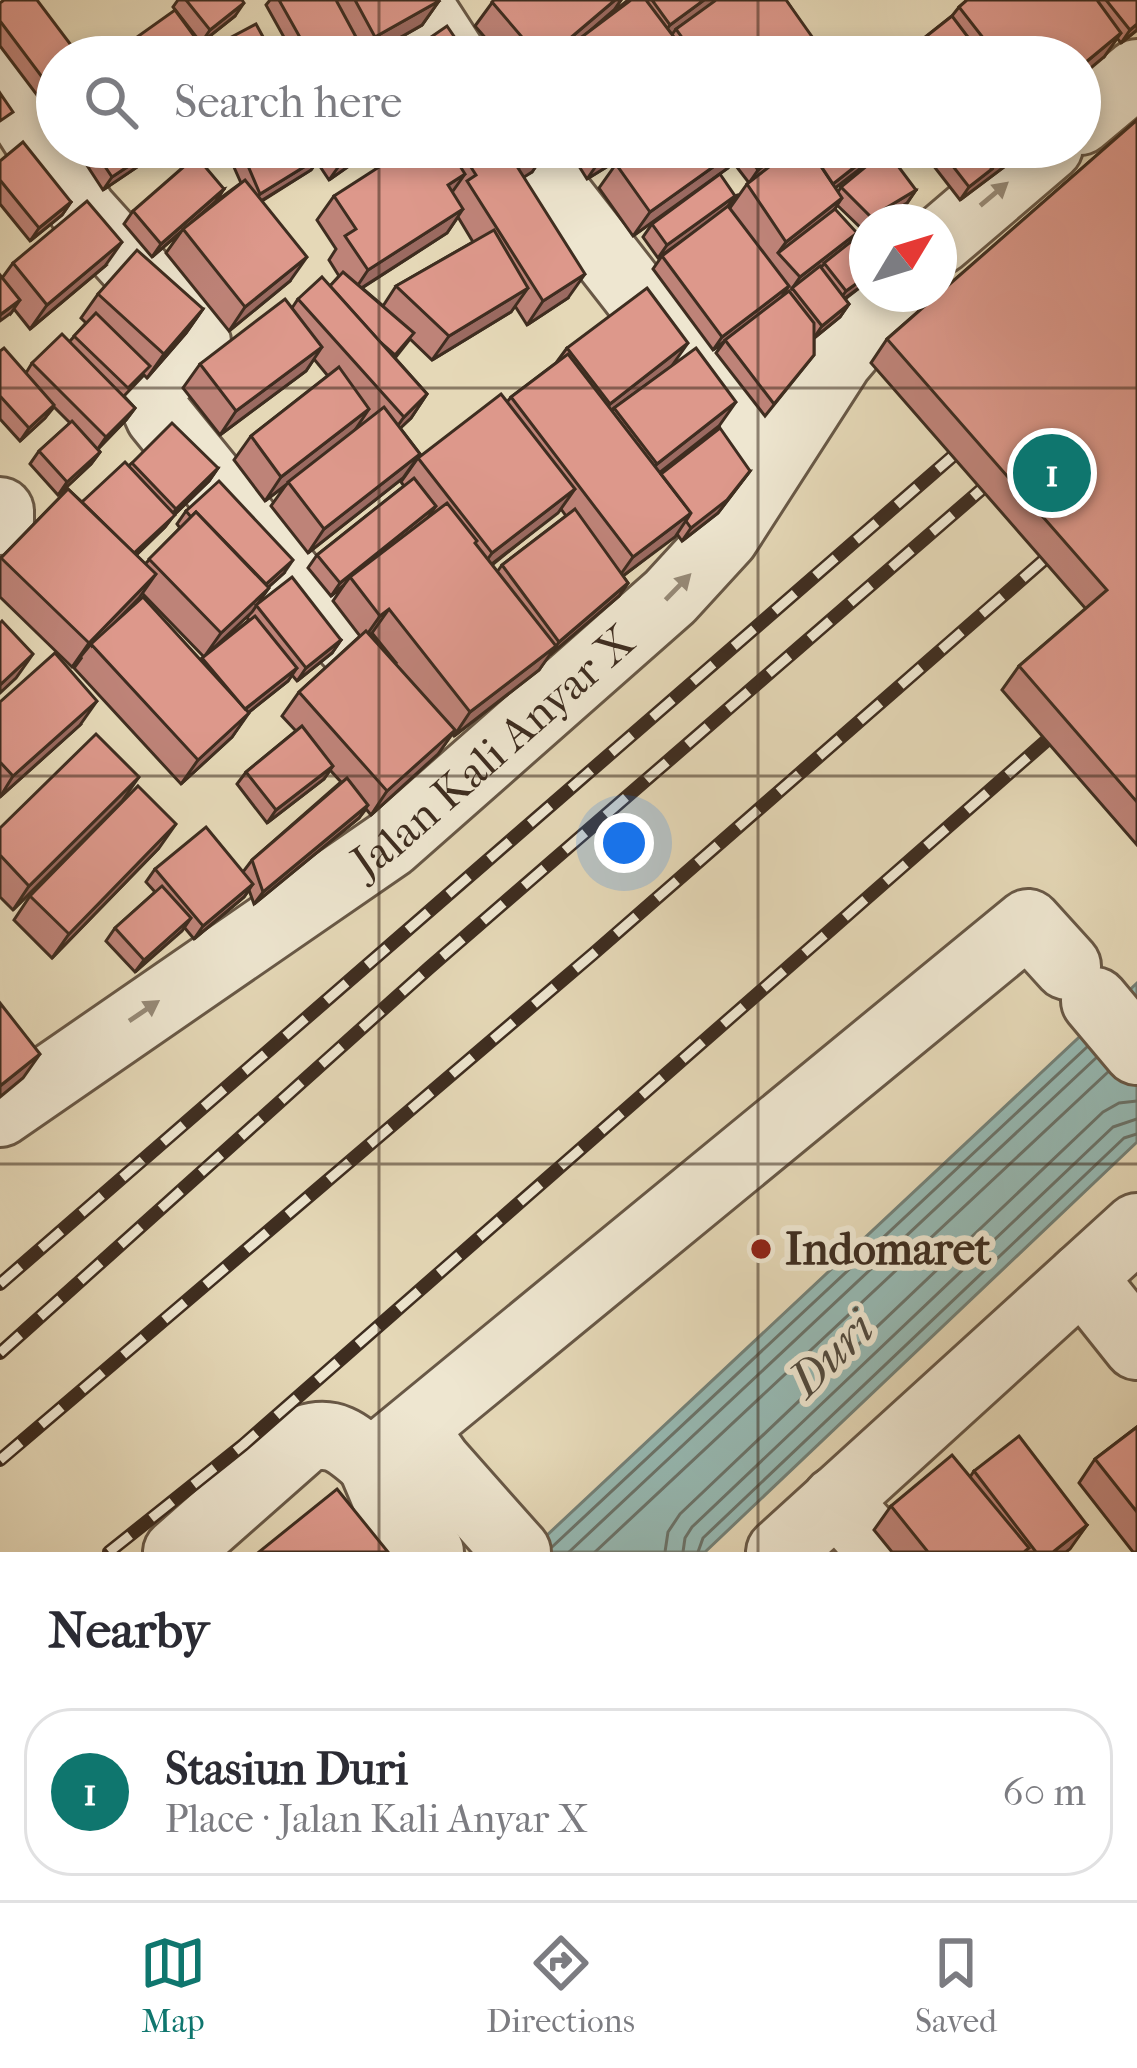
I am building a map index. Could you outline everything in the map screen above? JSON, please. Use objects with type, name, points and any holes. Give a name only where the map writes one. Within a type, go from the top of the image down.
[{"type":"street","points":[[416,0],[439,36]]},
{"type":"street","points":[[1101,103],[1137,73]]},
{"type":"street","points":[[0,81],[36,137]]},
{"type":"street","points":[[56,168],[83,211],[197,342],[152,389],[151,400],[159,416],[302,592],[470,772]]},
{"type":"street","points":[[537,168],[769,465]]},
{"type":"street","points":[[957,209],[1018,168]]},
{"type":"street","name":"Jalan Kali Anyar X","points":[[20,1075],[391,844],[670,597],[724,537],[839,360],[880,312]]},
{"type":"street","points":[[0,511],[0,521]]},
{"type":"street","points":[[402,1464],[1028,922],[1137,1052]]},
{"type":"street","points":[[780,1552],[1137,1227]]},
{"type":"street","points":[[1082,1277],[1137,1346]]},
{"type":"street","points":[[176,1552],[305,1439],[322,1433],[402,1464],[517,1552]]},
{"type":"street","points":[[402,1464],[430,1552]]},
{"type":"street","points":[[836,1500],[882,1552]]},
{"type":"water","name":"Duri","points":[[1137,983],[1137,1142],[705,1552],[529,1552]]},
{"type":"building","points":[[37,0],[64,36],[36,36],[36,69],[0,21],[0,3]]},
{"type":"building","points":[[186,0],[242,0],[244,3],[210,30]]},
{"type":"building","points":[[279,0],[336,0],[355,36],[299,36]]},
{"type":"building","points":[[355,0],[439,1],[377,36]]},
{"type":"building","points":[[615,0],[573,36],[521,36],[492,2]]},
{"type":"building","points":[[631,0],[646,0],[673,36],[583,36]]},
{"type":"building","points":[[652,0],[704,0],[670,25]]},
{"type":"building","points":[[716,0],[786,0],[812,36],[681,36],[676,29]]},
{"type":"building","points":[[967,0],[1097,0],[1121,33],[1101,50],[1101,36],[982,36],[959,7]]},
{"type":"building","points":[[1106,0],[1137,0],[1137,24],[1130,30]]},
{"type":"building","points":[[175,10],[194,36],[138,36]]},
{"type":"building","points":[[952,16],[967,36],[927,36]]},
{"type":"building","points":[[256,24],[263,36],[233,36]]},
{"type":"building","points":[[447,26],[454,36],[432,36]]},
{"type":"building","points":[[0,93],[13,112],[0,121]]},
{"type":"building","points":[[1137,120],[1137,802],[1019,666],[1107,590],[887,339],[918,312],[957,312],[957,278],[1082,168],[1101,168],[1101,152]]},
{"type":"building","points":[[23,142],[36,158],[36,168],[44,168],[71,202],[39,228],[0,180],[0,161]]},
{"type":"building","points":[[182,168],[206,168],[224,189],[161,244],[133,211]]},
{"type":"building","points":[[249,168],[302,168],[260,194]]},
{"type":"building","points":[[377,168],[461,168],[465,174],[448,185],[463,209],[368,270],[345,236],[356,229],[334,196]]},
{"type":"building","points":[[472,168],[518,168],[585,274],[543,301],[467,181],[476,175]]},
{"type":"building","points":[[619,168],[712,168],[650,212]]},
{"type":"building","points":[[768,168],[822,168],[842,198],[786,242],[747,184]]},
{"type":"building","points":[[822,168],[853,168],[833,184]]},
{"type":"building","points":[[864,168],[900,168],[916,190],[893,204],[858,204],[841,187]]},
{"type":"building","points":[[954,168],[991,168],[992,169],[969,187]]},
{"type":"building","points":[[720,174],[735,196],[667,245],[652,224]]},
{"type":"building","points":[[245,180],[307,257],[245,307],[183,229]]},
{"type":"building","points":[[87,201],[122,242],[47,305],[13,263]]},
{"type":"building","points":[[728,206],[789,286],[722,337],[662,256]]},
{"type":"building","points":[[835,209],[849,224],[849,239],[800,277],[778,253]]},
{"type":"building","points":[[494,230],[528,288],[449,336],[396,286]]},
{"type":"building","points":[[849,243],[849,289],[846,291],[824,263]]},
{"type":"building","points":[[137,250],[203,309],[164,354],[98,294]]},
{"type":"building","points":[[820,266],[849,304],[822,326],[792,288]]},
{"type":"building","points":[[343,272],[414,333],[395,355],[330,286]]},
{"type":"building","points":[[0,275],[20,300],[0,315]]},
{"type":"building","points":[[322,277],[427,394],[404,417],[298,299]]},
{"type":"building","points":[[647,288],[688,343],[610,404],[567,348]]},
{"type":"building","points":[[789,291],[814,323],[814,355],[774,404],[725,340]]},
{"type":"building","points":[[285,299],[322,347],[236,411],[200,364]]},
{"type":"building","points":[[96,313],[150,366],[128,388],[74,336]]},
{"type":"building","points":[[62,334],[135,408],[106,437],[32,363]]},
{"type":"building","points":[[4,348],[54,405],[29,428],[0,396],[0,351]]},
{"type":"building","points":[[696,348],[736,402],[657,464],[614,408]]},
{"type":"building","points":[[568,354],[691,513],[633,557],[511,397]]},
{"type":"building","points":[[339,367],[369,409],[281,477],[251,436]]},
{"type":"building","points":[[501,394],[575,489],[492,553],[418,458]]},
{"type":"building","points":[[384,407],[420,454],[324,529],[288,482]]},
{"type":"building","points":[[72,421],[100,452],[67,482],[39,451]]},
{"type":"building","points":[[172,423],[218,468],[176,509],[132,463]]},
{"type":"building","points":[[720,428],[750,471],[727,500],[691,528],[686,521],[691,513],[661,474]]},
{"type":"building","points":[[125,462],[175,515],[134,553],[82,502]]},
{"type":"building","points":[[414,478],[436,506],[340,583],[317,555]]},
{"type":"building","points":[[219,481],[293,560],[266,584],[196,512],[191,517],[186,511]]},
{"type":"building","points":[[68,489],[156,574],[89,643],[1,558]]},
{"type":"building","points":[[447,503],[556,646],[470,712],[389,609],[380,616],[350,577]]},
{"type":"building","points":[[575,509],[628,583],[559,642],[502,565]]},
{"type":"building","points":[[196,512],[269,588],[221,633],[149,559]]},
{"type":"building","points":[[292,577],[341,640],[306,668],[256,605]]},
{"type":"building","points":[[143,597],[249,713],[198,760],[91,644]]},
{"type":"building","points":[[255,616],[297,668],[245,709],[202,658]]},
{"type":"building","points":[[0,623],[33,654],[0,685]]},
{"type":"building","points":[[366,631],[455,730],[387,791],[299,692]]},
{"type":"building","points":[[55,653],[97,701],[13,776],[0,762],[0,702]]},
{"type":"building","points":[[302,726],[333,766],[276,810],[246,772]]},
{"type":"building","points":[[96,734],[139,777],[29,886],[0,855],[0,828]]},
{"type":"building","points":[[347,778],[368,805],[263,892],[252,860]]},
{"type":"building","points":[[138,786],[176,824],[69,934],[30,896]]},
{"type":"building","points":[[206,827],[253,884],[203,926],[155,869]]},
{"type":"building","points":[[162,886],[191,918],[144,960],[115,928]]},
{"type":"building","points":[[0,1003],[40,1054],[0,1086]]},
{"type":"building","points":[[1137,1427],[1137,1512],[1095,1459]]},
{"type":"building","points":[[1019,1436],[1087,1525],[1053,1552],[1036,1552],[974,1471]]},
{"type":"building","points":[[952,1455],[1029,1548],[1024,1552],[928,1552],[891,1506]]},
{"type":"building","points":[[337,1489],[388,1552],[259,1552]]},
{"type":"railway","points":[[0,1284],[953,456]]},
{"type":"railway","points":[[0,1353],[429,968],[982,489]]},
{"type":"railway","points":[[0,1460],[593,954],[1044,560]]},
{"type":"railway","points":[[109,1552],[243,1445],[1046,741]]},
{"type":"place","name":"Stasiun Duri","points":[[1052,473]]},
{"type":"place","name":"Indomaret","points":[[761,1249]]}]
